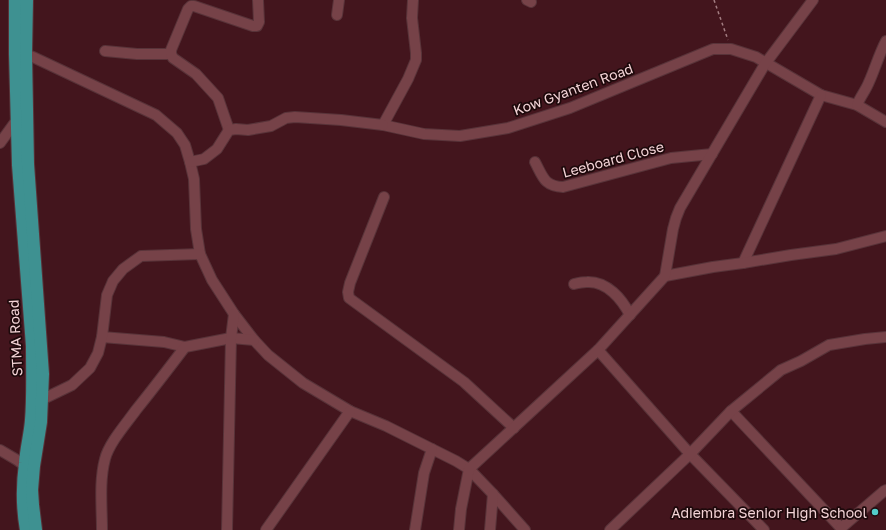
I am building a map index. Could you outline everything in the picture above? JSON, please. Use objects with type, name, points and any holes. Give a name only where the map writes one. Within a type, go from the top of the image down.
[{"type":"main road","name":"STMA Road","points":[[16,0],[42,346],[41,422],[32,490],[36,530]]},
{"type":"main road","name":"STMA Road","points":[[26,530],[22,489],[31,421],[33,374],[16,121],[27,0]]},
{"type":"street","points":[[190,162],[204,159],[217,149],[229,130],[218,98],[196,74],[173,58],[171,54],[171,50],[188,9],[191,6],[194,6],[253,26],[257,26],[259,22],[258,0]]},
{"type":"street","points":[[337,15],[339,0]]},
{"type":"street","points":[[382,125],[408,79],[416,60],[412,0]]},
{"type":"street","points":[[459,530],[461,509],[469,469],[598,350],[665,276],[676,218],[680,208],[766,64],[813,0]]},
{"type":"street","points":[[857,105],[859,99],[869,84],[874,67],[886,41]]},
{"type":"street","name":"Kow Gyanten Road","points":[[229,130],[236,128],[248,130],[272,126],[286,118],[295,117],[341,120],[382,125],[424,134],[460,136],[508,128],[570,108],[713,49],[731,49],[756,58],[821,96],[857,105],[886,122]]},
{"type":"street","points":[[105,50],[137,54],[171,54]]},
{"type":"street","points":[[21,54],[156,115],[177,133],[185,145],[194,179],[196,229],[200,254],[212,280],[234,314],[254,340],[268,355],[303,383],[350,411],[386,426],[469,469],[525,530]]},
{"type":"street","points":[[743,263],[821,96]]},
{"type":"street","points":[[0,143],[16,121]]},
{"type":"street","name":"Leeboard Close","points":[[535,162],[546,182],[555,187],[563,188],[671,158],[712,154]]},
{"type":"street","points":[[384,197],[350,283],[348,292],[349,298],[464,382],[514,428]]},
{"type":"street","points":[[665,276],[791,255],[836,250],[886,236]]},
{"type":"street","points":[[41,400],[72,385],[90,368],[98,353],[102,337],[107,295],[113,281],[123,269],[141,256],[200,254]]},
{"type":"street","points":[[574,284],[587,281],[598,283],[608,288],[624,305],[630,315]]},
{"type":"street","points":[[227,530],[231,338],[234,314]]},
{"type":"street","points":[[102,337],[164,342],[185,347],[231,338],[254,340]]},
{"type":"street","points":[[610,530],[690,454],[731,411],[781,370],[801,361],[829,345],[865,339],[886,338]]},
{"type":"street","points":[[102,530],[101,499],[105,458],[110,447],[124,426],[185,347]]},
{"type":"street","points":[[598,350],[690,454],[764,530]]},
{"type":"street","points":[[266,530],[350,411]]},
{"type":"street","points":[[731,411],[841,529],[886,490]]},
{"type":"street","points":[[415,530],[424,473],[432,449]]},
{"type":"street","points":[[0,450],[24,465]]},
{"type":"street","points":[[490,530],[493,494]]},
{"type":"street","points":[[753,519],[755,530]]},
{"type":"path","points":[[714,0],[731,49]]},
{"type":"place","name":"Adiembra Senior High School","points":[[875,512]]}]
